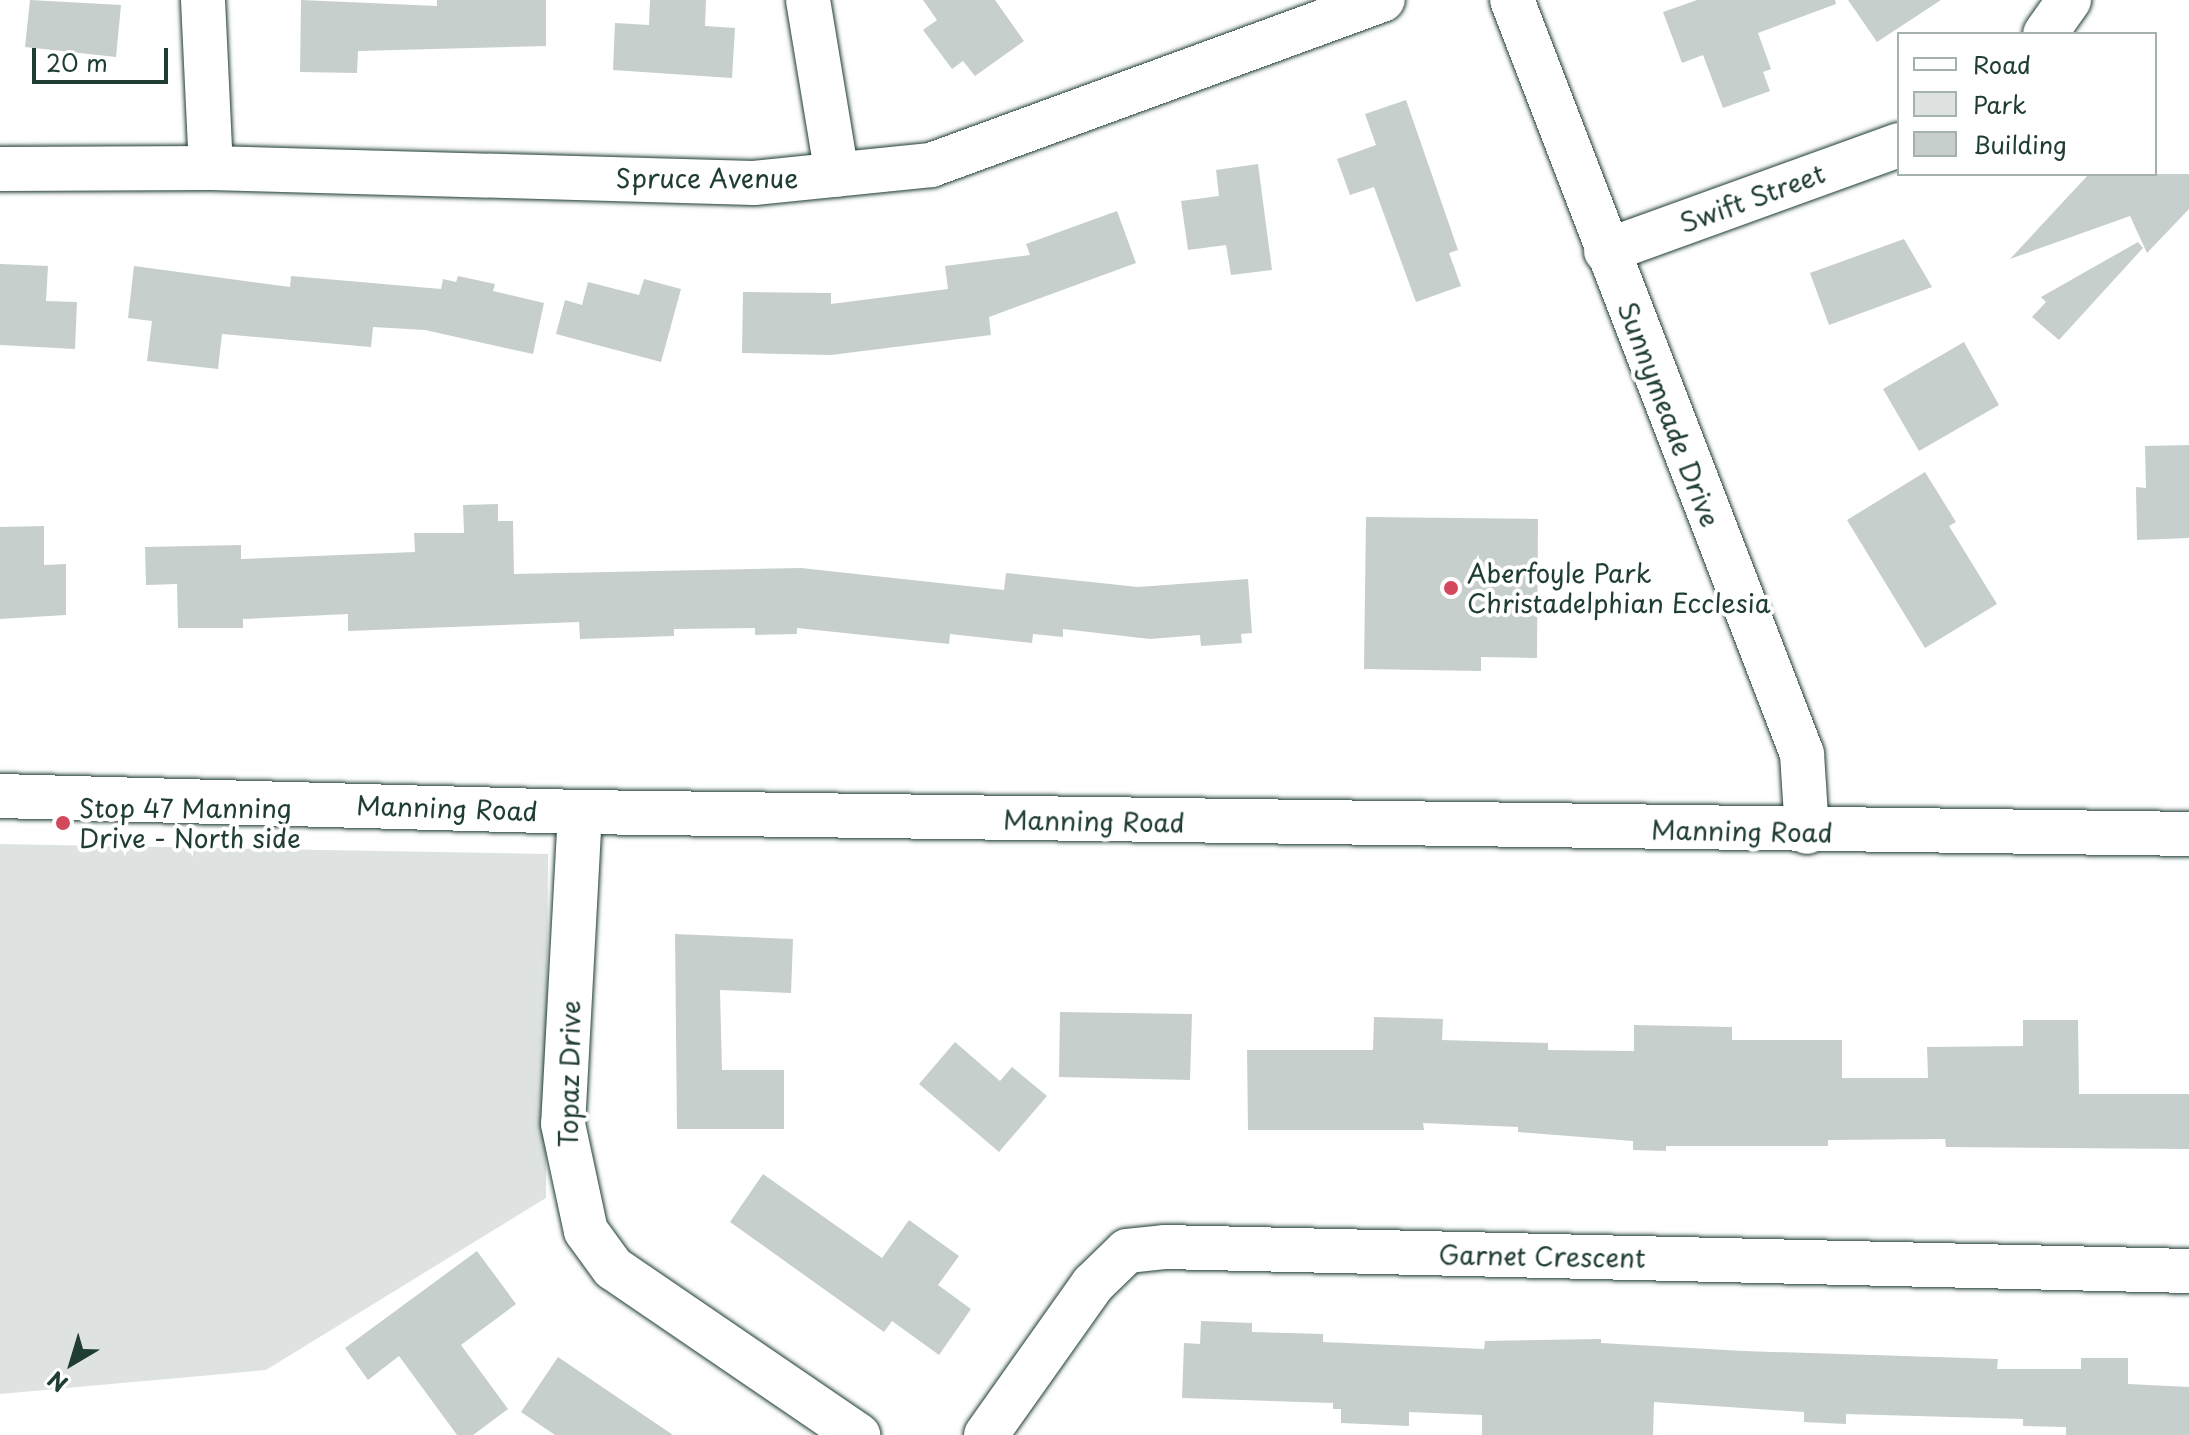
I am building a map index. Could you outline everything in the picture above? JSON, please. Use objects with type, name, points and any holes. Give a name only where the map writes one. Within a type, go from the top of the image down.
[{"type":"street","points":[[203,0],[211,168]]},
{"type":"street","points":[[808,0],[837,175]]},
{"type":"street","name":"Spruce Avenue","points":[[0,169],[211,168],[754,183],[931,165],[1383,0]]},
{"type":"street","name":"Sunnymeade Drive","points":[[1512,0],[1802,754],[1807,832]]},
{"type":"street","points":[[2046,32],[2069,0]]},
{"type":"street","name":"Swift Street","points":[[1606,251],[1897,146]]},
{"type":"street","name":"Manning Road","points":[[0,796],[580,812],[1807,832],[2189,834]]},
{"type":"street","name":"Topaz Drive","points":[[580,812],[563,1124],[586,1231],[613,1268],[858,1435]]},
{"type":"street","name":"Garnet Crescent","points":[[986,1435],[1093,1284],[1127,1251],[1164,1247],[2189,1271]]},
{"type":"green space","points":[[0,844],[548,854],[546,1198],[266,1370],[0,1394]]},
{"type":"building","points":[[30,0],[121,5],[116,57],[25,47]]},
{"type":"building","points":[[301,0],[437,6],[437,0],[546,0],[546,46],[358,51],[357,73],[300,72]]},
{"type":"building","points":[[650,0],[706,0],[705,26],[735,28],[732,78],[613,70],[615,23],[649,25]]},
{"type":"building","points":[[923,0],[995,0],[1024,41],[975,76],[963,61],[952,69],[923,30],[937,20]]},
{"type":"building","points":[[1697,0],[1835,0],[1836,4],[1758,33],[1771,69],[1763,72],[1770,91],[1723,108],[1703,55],[1682,63],[1663,12]]},
{"type":"building","points":[[1848,0],[1941,0],[1877,42]]},
{"type":"building","points":[[1406,100],[1458,250],[1449,253],[1461,286],[1416,302],[1374,187],[1350,195],[1337,159],[1376,145],[1365,114]]},
{"type":"building","points":[[1258,164],[1272,270],[1231,275],[1226,245],[1188,250],[1181,201],[1219,196],[1216,170]]},
{"type":"building","points":[[2189,174],[2189,209],[2147,253],[2130,216],[2010,259],[2087,176]]},
{"type":"building","points":[[1117,211],[1136,263],[989,317],[991,335],[831,355],[742,353],[743,292],[831,293],[831,304],[948,289],[945,266],[1030,255],[1026,244]]},
{"type":"building","points":[[1904,239],[1932,287],[1829,325],[1810,273]]},
{"type":"building","points":[[2138,242],[2143,248],[2059,340],[2032,317],[2046,302],[2041,297]]},
{"type":"building","points":[[0,264],[48,266],[46,301],[77,302],[75,349],[0,345]]},
{"type":"building","points":[[134,266],[290,287],[291,276],[441,289],[443,279],[456,282],[458,276],[495,284],[493,291],[544,303],[533,354],[425,330],[373,327],[371,347],[222,334],[218,369],[147,361],[152,321],[128,318]]},
{"type":"building","points":[[644,279],[681,289],[661,362],[556,334],[565,300],[582,305],[588,282],[639,295]]},
{"type":"building","points":[[1964,342],[1999,405],[1919,451],[1883,389]]},
{"type":"building","points":[[2189,445],[2189,538],[2137,540],[2136,487],[2146,488],[2145,446]]},
{"type":"building","points":[[1925,472],[1956,522],[1949,526],[1997,604],[1925,648],[1847,520]]},
{"type":"building","points":[[498,504],[498,521],[513,521],[514,574],[801,568],[1004,590],[1006,573],[1138,587],[1248,579],[1252,633],[1241,634],[1242,643],[1201,646],[1200,635],[1150,639],[1063,629],[1063,637],[1033,634],[1032,643],[950,634],[949,644],[797,628],[797,634],[755,635],[755,628],[674,629],[674,636],[580,639],[579,622],[348,631],[348,614],[243,619],[243,628],[178,628],[177,584],[146,585],[145,547],[241,545],[241,559],[415,552],[414,533],[464,533],[463,505]]},
{"type":"building","name":"Aberfoyle Park Christadelphian Ecclesia","points":[[1366,517],[1538,519],[1537,658],[1481,657],[1481,671],[1364,669]]},
{"type":"building","points":[[44,526],[44,565],[66,564],[66,615],[0,619],[0,527]]},
{"type":"building","points":[[675,934],[793,939],[791,993],[720,990],[722,1070],[784,1070],[784,1129],[677,1129]]},
{"type":"building","points":[[1060,1012],[1192,1014],[1190,1080],[1059,1077]]},
{"type":"building","points":[[1374,1017],[1443,1019],[1442,1040],[1548,1043],[1548,1050],[1634,1051],[1634,1025],[1732,1027],[1732,1040],[1842,1040],[1842,1078],[1928,1078],[1927,1047],[2023,1046],[2023,1020],[2078,1020],[2079,1094],[2189,1094],[2189,1149],[1946,1147],[1945,1139],[1828,1140],[1828,1146],[1666,1146],[1666,1151],[1633,1150],[1633,1141],[1518,1132],[1518,1127],[1423,1123],[1424,1130],[1248,1130],[1247,1050],[1373,1050]]},
{"type":"building","points":[[955,1042],[1000,1081],[1012,1067],[1047,1096],[999,1152],[919,1084]]},
{"type":"building","points":[[763,1174],[882,1258],[909,1220],[959,1256],[938,1285],[971,1309],[939,1355],[892,1321],[884,1332],[730,1222]]},
{"type":"building","points":[[477,1251],[516,1304],[461,1345],[508,1409],[473,1435],[457,1435],[399,1356],[368,1380],[345,1348]]},
{"type":"building","points":[[1201,1321],[1252,1323],[1252,1332],[1323,1334],[1323,1342],[1484,1349],[1485,1341],[1601,1339],[1601,1343],[1744,1351],[1998,1359],[1997,1369],[2081,1369],[2081,1358],[2128,1358],[2128,1384],[2189,1387],[2189,1435],[2066,1435],[2066,1427],[2023,1426],[2023,1419],[1846,1414],[1846,1424],[1804,1422],[1804,1412],[1654,1402],[1653,1435],[1482,1435],[1482,1415],[1409,1412],[1409,1426],[1341,1423],[1341,1409],[1333,1409],[1333,1403],[1182,1398],[1184,1343],[1200,1344]]},
{"type":"building","points":[[558,1357],[673,1435],[555,1435],[521,1412]]},
{"type":"place","name":"Aberfoyle Park Christadelphian Ecclesia","points":[[1451,588]]},
{"type":"place","name":"Stop 47 Manning Drive - North side","points":[[63,823]]}]
